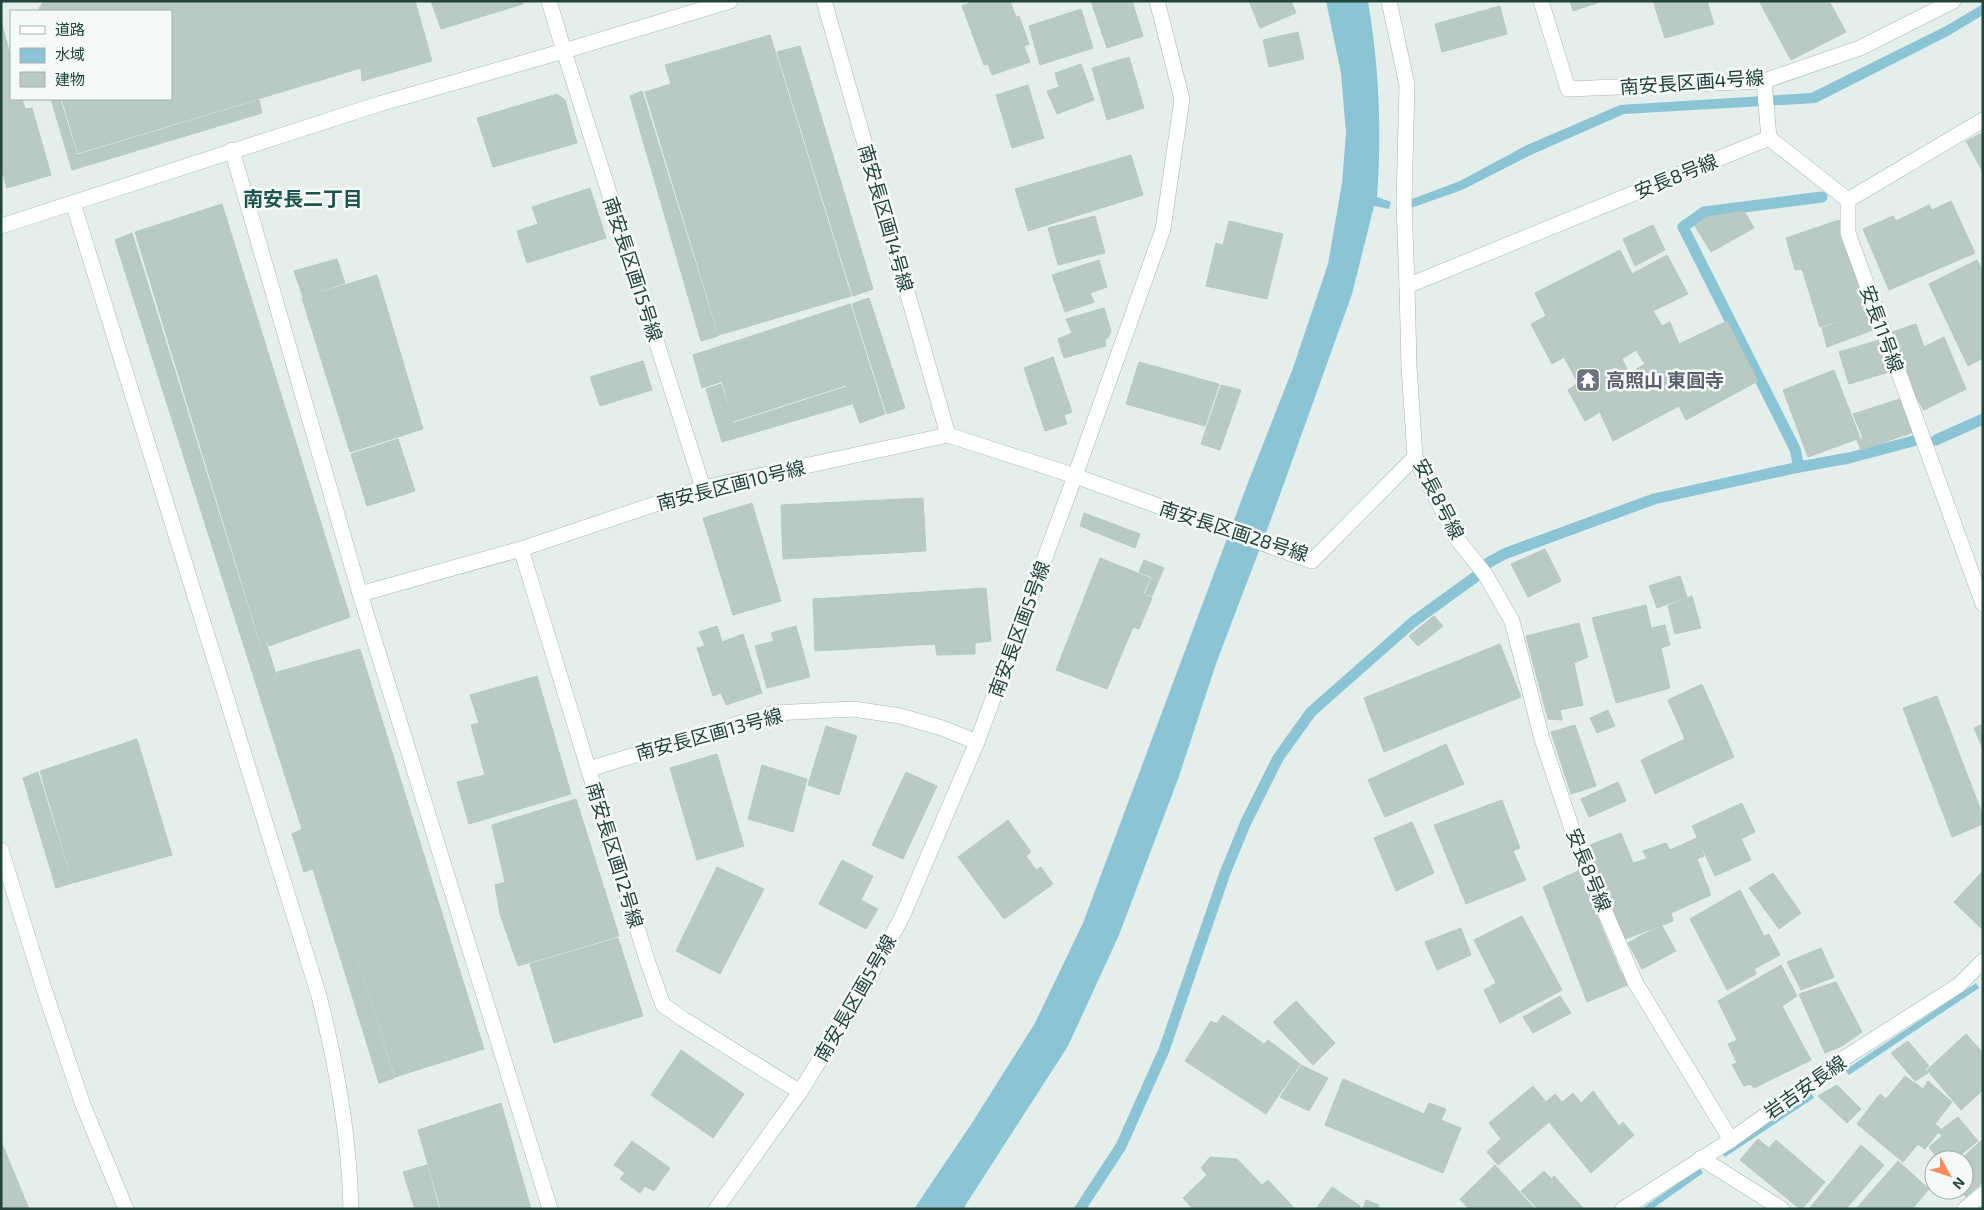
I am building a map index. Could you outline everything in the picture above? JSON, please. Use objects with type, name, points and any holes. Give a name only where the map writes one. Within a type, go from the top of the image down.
[{"type":"street","name":"南安長区画15号線","points":[[549,1],[703,488]]},
{"type":"street","points":[[1,226],[379,104],[730,1]]},
{"type":"street","name":"南安長区画14号線","points":[[824,1],[948,435]]},
{"type":"street","name":"南安長区画5号線","points":[[716,1209],[800,1092],[857,999],[902,917],[977,742],[1075,476],[1163,229],[1182,99],[1157,1]]},
{"type":"street","points":[[1389,1],[1407,85],[1404,203],[1407,286]]},
{"type":"street","name":"南安長区画4号線","points":[[1541,1],[1568,89],[1764,81],[1860,48],[1953,1]]},
{"type":"street","points":[[1764,81],[1769,138],[1848,200],[1983,120]]},
{"type":"street","name":"安長8号線","points":[[1731,1140],[1635,982],[1580,854],[1542,738],[1512,621],[1484,574],[1457,539],[1415,457],[1409,366],[1407,286],[1769,138]]},
{"type":"street","points":[[232,150],[360,594],[550,1209]]},
{"type":"street","name":"安長11号線","points":[[1848,200],[1848,233],[1983,604]]},
{"type":"street","points":[[73,203],[318,996],[335,1058],[344,1114],[352,1209]]},
{"type":"street","points":[[948,435],[1075,476]]},
{"type":"street","name":"南安長区画10号線","points":[[360,594],[521,548],[703,488],[948,435]]},
{"type":"street","name":"南安長区画28号線","points":[[1075,476],[1312,561],[1415,457]]},
{"type":"street","name":"南安長区画12号線","points":[[521,548],[646,960],[663,1004],[683,1020],[800,1092]]},
{"type":"street","name":"南安長区画13号線","points":[[589,768],[773,713],[854,708],[900,716],[942,728],[977,742]]},
{"type":"street","points":[[1,850],[44,989],[80,1096],[126,1209]]},
{"type":"street","name":"岩吉安長線","points":[[1622,1209],[1731,1140],[1846,1058],[1958,985],[1983,961]]},
{"type":"street","points":[[1701,1158],[1782,1209]]},
{"type":"street","points":[[1965,1209],[1983,1194]]},
{"type":"water","points":[[1326,1],[1368,1],[1377,74],[1379,148],[1377,197],[1391,202],[1389,209],[1374,206],[1352,294],[1273,514],[1217,661],[1178,779],[1119,935],[1068,1046],[963,1209],[914,1209],[972,1123],[1035,1023],[1083,923],[1249,480],[1293,368],[1328,264],[1342,183],[1346,133],[1341,73]]},
{"type":"water","points":[[1983,4],[1983,15],[1948,36],[1816,103],[1624,114],[1533,154],[1462,190],[1411,208],[1412,199],[1460,181],[1527,145],[1620,105],[1811,93],[1944,27]]},
{"type":"water","points":[[1976,983],[1979,988],[1849,1075],[1845,1070]]},
{"type":"water","points":[[1811,1093],[1814,1098],[1725,1157],[1722,1153]]},
{"type":"water","points":[[1700,1168],[1703,1173],[1652,1209],[1641,1209]]},
{"type":"building","points":[[43,1],[415,1],[432,61],[362,81],[361,68],[78,153],[62,100],[172,100],[172,10],[38,10]]},
{"type":"building","points":[[431,1],[522,1],[523,4],[441,29]]},
{"type":"building","points":[[975,1],[1001,1],[1002,3],[1010,1],[1016,17],[1019,16],[1029,44],[1024,46],[1030,62],[992,75],[988,64],[984,65],[962,6]]},
{"type":"building","points":[[1091,1],[1132,1],[1143,36],[1107,48]]},
{"type":"building","points":[[1249,1],[1291,1],[1296,13],[1260,28]]},
{"type":"building","points":[[1570,1],[1603,1],[1573,11]]},
{"type":"building","points":[[1653,1],[1707,1],[1714,24],[1665,38]]},
{"type":"building","points":[[1759,1],[1829,1],[1846,32],[1791,60]]},
{"type":"building","points":[[1500,6],[1507,34],[1442,52],[1435,24]]},
{"type":"building","points":[[1081,9],[1093,48],[1040,65],[1029,26]]},
{"type":"building","points":[[1,21],[10,54],[10,100],[22,100],[25,109],[32,108],[51,175],[7,188],[1,168]]},
{"type":"building","points":[[1298,32],[1304,59],[1269,67],[1263,40]]},
{"type":"building","points":[[770,35],[851,296],[719,335],[645,92],[671,84],[665,65]]},
{"type":"building","points":[[800,46],[873,289],[853,296],[777,52]]},
{"type":"building","points":[[1129,57],[1144,108],[1107,120],[1092,68]]},
{"type":"building","points":[[1081,64],[1094,100],[1057,114],[1047,91],[1059,87],[1055,73]]},
{"type":"building","points":[[1028,85],[1044,138],[1012,148],[996,95]]},
{"type":"building","points":[[642,91],[718,336],[701,341],[630,96]]},
{"type":"building","points":[[557,94],[565,100],[577,143],[493,167],[477,118]]},
{"type":"building","points":[[51,100],[60,100],[77,155],[259,100],[262,113],[72,170]]},
{"type":"building","points":[[1983,133],[1983,172],[1966,141]]},
{"type":"building","points":[[1131,155],[1143,195],[1028,231],[1015,189]]},
{"type":"building","points":[[590,188],[606,238],[527,263],[517,231],[538,224],[532,207]]},
{"type":"building","points":[[1951,201],[1975,253],[1889,290],[1863,229],[1893,216],[1896,221],[1929,205],[1932,210]]},
{"type":"building","points":[[222,204],[350,617],[269,646],[267,642],[261,645],[135,232]]},
{"type":"building","points":[[1744,211],[1754,228],[1711,252],[1695,226],[1706,217]]},
{"type":"building","points":[[1095,216],[1105,253],[1058,265],[1048,228]]},
{"type":"building","points":[[1839,220],[1870,312],[1820,327],[1802,269],[1795,270],[1786,238]]},
{"type":"building","points":[[1229,221],[1283,234],[1267,299],[1206,286],[1216,243],[1223,245]]},
{"type":"building","points":[[1653,225],[1665,250],[1635,266],[1623,239]]},
{"type":"building","points":[[132,233],[260,646],[266,643],[277,677],[271,679],[394,1078],[379,1083],[313,869],[304,872],[292,834],[302,829],[115,240]]},
{"type":"building","points":[[1620,250],[1632,274],[1667,255],[1688,294],[1653,311],[1662,326],[1670,322],[1679,344],[1727,321],[1758,381],[1686,420],[1679,406],[1613,441],[1600,412],[1585,421],[1568,390],[1578,383],[1564,357],[1552,364],[1531,324],[1546,316],[1535,293]],"holes":[[[1636,350],[1645,364],[1629,373],[1622,359]]]},
{"type":"building","points":[[337,259],[345,283],[303,297],[294,271]]},
{"type":"building","points":[[1099,260],[1107,287],[1090,293],[1094,302],[1065,312],[1052,275]]},
{"type":"building","points":[[1977,260],[1983,271],[1983,358],[1968,366],[1929,284]]},
{"type":"building","points":[[377,275],[423,429],[350,452],[302,298]]},
{"type":"building","points":[[869,298],[905,408],[887,414],[852,304]]},
{"type":"building","points":[[850,304],[885,414],[860,423],[846,385],[734,421],[722,381],[702,388],[693,355]]},
{"type":"building","points":[[1104,308],[1111,331],[1108,338],[1105,339],[1106,346],[1064,358],[1058,339],[1072,333],[1066,319]]},
{"type":"building","points":[[1868,313],[1873,330],[1827,347],[1822,328]]},
{"type":"building","points":[[1916,324],[1924,347],[1944,337],[1966,389],[1924,410],[1911,389],[1892,332]]},
{"type":"building","points":[[1879,340],[1889,372],[1849,384],[1839,352]]},
{"type":"building","points":[[1053,357],[1072,412],[1064,415],[1067,424],[1045,431],[1024,368]]},
{"type":"building","points":[[643,361],[652,390],[600,406],[590,377]]},
{"type":"building","points":[[1139,362],[1219,384],[1205,426],[1126,404]]},
{"type":"building","points":[[1834,370],[1860,438],[1808,457],[1783,390]]},
{"type":"building","points":[[721,384],[734,423],[846,387],[852,404],[722,442],[706,389]]},
{"type":"building","points":[[1221,385],[1241,390],[1220,450],[1201,444]]},
{"type":"building","points":[[1900,399],[1914,432],[1861,450],[1857,440],[1863,438],[1853,414]]},
{"type":"building","points":[[398,439],[415,491],[367,506],[351,454]]},
{"type":"building","points":[[923,498],[926,551],[783,559],[781,505]]},
{"type":"building","points":[[752,503],[781,601],[733,615],[703,518]]},
{"type":"building","points":[[1084,513],[1140,534],[1135,548],[1080,526]]},
{"type":"building","points":[[1545,549],[1561,581],[1528,597],[1511,564]]},
{"type":"building","points":[[1100,558],[1150,578],[1143,594],[1152,598],[1139,629],[1133,627],[1107,689],[1056,670]]},
{"type":"building","points":[[1144,560],[1164,568],[1152,596],[1145,594],[1152,577],[1139,572]]},
{"type":"building","points":[[1680,576],[1687,597],[1657,608],[1649,586]]},
{"type":"building","points":[[986,588],[991,641],[975,643],[975,654],[937,655],[935,644],[815,651],[813,599]]},
{"type":"building","points":[[1692,596],[1701,628],[1675,634],[1668,606]]},
{"type":"building","points":[[1646,605],[1651,628],[1665,625],[1670,645],[1661,648],[1670,688],[1616,703],[1592,618]]},
{"type":"building","points":[[1434,616],[1443,626],[1418,646],[1409,636]]},
{"type":"building","points":[[1579,623],[1588,657],[1574,663],[1583,705],[1560,710],[1562,720],[1548,719],[1526,636]]},
{"type":"building","points":[[717,626],[722,642],[743,634],[762,693],[726,705],[721,693],[713,696],[697,648],[705,646],[699,632]]},
{"type":"building","points":[[796,626],[810,677],[767,688],[755,646],[774,641],[771,633]]},
{"type":"building","points":[[1500,644],[1521,697],[1384,752],[1364,698]]},
{"type":"building","points":[[360,649],[484,1049],[395,1077],[272,680],[278,678],[277,672]]},
{"type":"building","points":[[537,676],[571,794],[469,824],[457,782],[485,775],[471,725],[479,723],[470,695]]},
{"type":"building","points":[[1702,684],[1734,757],[1655,794],[1641,760],[1685,739],[1668,700]]},
{"type":"building","points":[[1937,696],[1983,816],[1983,824],[1952,837],[1903,708]]},
{"type":"building","points":[[1608,710],[1615,726],[1597,733],[1590,718]]},
{"type":"building","points":[[1983,724],[1983,749],[1974,728]]},
{"type":"building","points":[[1575,725],[1596,786],[1571,794],[1551,732]]},
{"type":"building","points":[[826,726],[857,736],[839,795],[808,785]]},
{"type":"building","points":[[137,739],[172,855],[73,883],[40,771]]},
{"type":"building","points":[[1446,744],[1464,784],[1385,817],[1368,780]]},
{"type":"building","points":[[717,754],[744,846],[697,860],[670,768]]},
{"type":"building","points":[[762,765],[807,779],[793,832],[748,819]]},
{"type":"building","points":[[38,772],[72,883],[56,888],[23,778]]},
{"type":"building","points":[[906,772],[937,786],[903,859],[872,845]]},
{"type":"building","points":[[1618,782],[1626,801],[1589,817],[1581,799]]},
{"type":"building","points":[[576,799],[619,936],[518,966],[500,914],[495,885],[505,882],[492,825]]},
{"type":"building","points":[[1502,800],[1520,848],[1513,851],[1526,880],[1466,904],[1434,825]]},
{"type":"building","points":[[1742,803],[1755,832],[1741,839],[1751,860],[1715,876],[1692,826]]},
{"type":"building","points":[[1008,820],[1031,852],[1026,856],[1036,870],[1041,867],[1053,884],[1004,919],[958,857]]},
{"type":"building","points":[[1412,822],[1434,873],[1396,891],[1374,838]]},
{"type":"building","points":[[1621,833],[1633,863],[1647,859],[1643,851],[1666,843],[1670,850],[1697,838],[1704,856],[1697,859],[1711,895],[1671,913],[1673,921],[1625,939],[1585,847]]},
{"type":"building","points":[[842,860],[873,876],[861,900],[878,909],[866,929],[819,904]]},
{"type":"building","points":[[717,867],[764,889],[720,974],[676,951]]},
{"type":"building","points":[[1578,871],[1621,973],[1625,970],[1630,984],[1587,1002],[1543,887]]},
{"type":"building","points":[[1983,871],[1983,927],[1982,929],[1954,902]]},
{"type":"building","points":[[1773,873],[1801,913],[1779,929],[1749,888]]},
{"type":"building","points":[[1740,890],[1764,936],[1769,934],[1780,955],[1754,969],[1756,974],[1727,990],[1690,919]]},
{"type":"building","points":[[1522,916],[1562,990],[1500,1023],[1484,990],[1496,983],[1474,940]]},
{"type":"building","points":[[1662,926],[1676,951],[1642,969],[1628,943]]},
{"type":"building","points":[[1461,928],[1471,955],[1437,970],[1425,942]]},
{"type":"building","points":[[618,938],[643,1016],[554,1043],[530,964]]},
{"type":"building","points":[[1821,948],[1834,977],[1801,990],[1787,962]]},
{"type":"building","points":[[1781,965],[1797,996],[1782,1006],[1811,1060],[1754,1088],[1750,1084],[1744,1086],[1732,1065],[1737,1063],[1728,1044],[1737,1040],[1718,1001]]},
{"type":"building","points":[[1836,982],[1862,1032],[1842,1046],[1825,1053],[1799,994]]},
{"type":"building","points":[[1560,996],[1571,1013],[1533,1033],[1523,1017]]},
{"type":"building","points":[[1296,1001],[1335,1043],[1313,1065],[1273,1022]]},
{"type":"building","points":[[1223,1015],[1264,1044],[1268,1040],[1300,1064],[1266,1114],[1185,1061],[1211,1021],[1217,1024]]},
{"type":"building","points":[[1966,1034],[1983,1053],[1983,1090],[1961,1110],[1927,1070]]},
{"type":"building","points":[[1908,1041],[1929,1066],[1925,1069],[1928,1073],[1915,1081],[1891,1053]]},
{"type":"building","points":[[681,1050],[744,1094],[713,1138],[651,1095]]},
{"type":"building","points":[[1301,1065],[1328,1078],[1309,1111],[1280,1097]]},
{"type":"building","points":[[1905,1076],[1923,1089],[1928,1081],[1952,1102],[1935,1124],[1941,1129],[1925,1149],[1918,1144],[1903,1162],[1857,1124],[1880,1094],[1886,1099]]},
{"type":"building","points":[[1343,1079],[1424,1114],[1429,1103],[1446,1109],[1441,1120],[1461,1128],[1443,1173],[1325,1125]]},
{"type":"building","points":[[1837,1085],[1861,1109],[1847,1123],[1818,1096]]},
{"type":"building","points":[[1533,1086],[1546,1102],[1555,1094],[1562,1102],[1573,1093],[1581,1103],[1593,1091],[1619,1126],[1623,1122],[1634,1135],[1591,1173],[1549,1122],[1498,1165],[1487,1152],[1501,1139],[1489,1123]]},
{"type":"building","points":[[501,1103],[531,1209],[441,1209],[418,1130]]},
{"type":"building","points":[[1958,1117],[1978,1141],[1967,1150],[1931,1150],[1929,1147],[1942,1136],[1939,1133]]},
{"type":"building","points":[[1758,1139],[1769,1148],[1776,1140],[1825,1182],[1802,1209],[1740,1160]]},
{"type":"building","points":[[1983,1139],[1983,1182],[1974,1190],[1974,1150],[1971,1150]]},
{"type":"building","points":[[1,1141],[29,1209],[1,1209]]},
{"type":"building","points":[[632,1141],[670,1168],[654,1191],[645,1186],[640,1193],[620,1179],[625,1173],[614,1165]]},
{"type":"building","points":[[1861,1145],[1884,1165],[1846,1209],[1809,1209]]},
{"type":"building","points":[[1210,1157],[1237,1159],[1262,1185],[1268,1180],[1295,1209],[1193,1209],[1183,1198],[1207,1175],[1201,1168]]},
{"type":"building","points":[[1898,1161],[1924,1184],[1924,1195],[1912,1209],[1856,1209]]},
{"type":"building","points":[[427,1165],[439,1209],[415,1209],[403,1172]]},
{"type":"building","points":[[1495,1165],[1535,1209],[1469,1209],[1460,1199]]},
{"type":"building","points":[[1544,1171],[1552,1179],[1554,1176],[1584,1209],[1538,1209],[1521,1191]]},
{"type":"building","points":[[1332,1187],[1360,1206],[1359,1209],[1316,1209]]},
{"type":"building","points":[[1366,1200],[1379,1205],[1378,1209],[1363,1209]]},
{"type":"waterway","points":[[1799,467],[1795,449],[1683,227],[1704,212],[1822,197]]},
{"type":"waterway","points":[[1936,440],[1983,419]]},
{"type":"waterway","points":[[1488,563],[1504,554],[1654,499],[1849,458],[1913,441]]},
{"type":"waterway","points":[[1080,1209],[1121,1146],[1164,1050],[1225,873],[1246,822],[1278,758],[1311,712],[1413,622],[1478,575]]},
{"type":"place","name":"高照山 東圓寺","points":[[1588,380]]},
{"type":"district","name":"南安長二丁目","points":[[303,199]]}]
